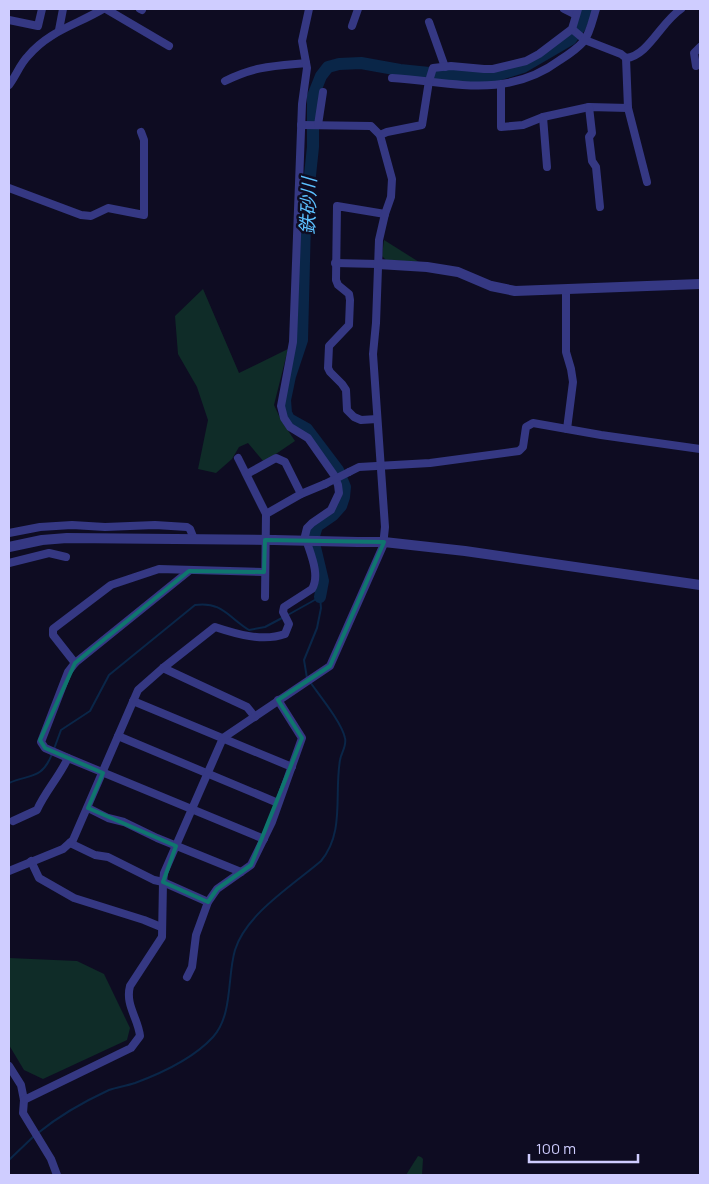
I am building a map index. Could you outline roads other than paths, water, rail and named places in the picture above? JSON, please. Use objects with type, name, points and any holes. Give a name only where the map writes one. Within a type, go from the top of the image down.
[{"type":"street","points":[[9,20],[38,26],[42,9]]},
{"type":"street","points":[[59,30],[62,9]]},
{"type":"street","points":[[9,85],[27,56],[59,30],[82,22],[105,9],[169,46]]},
{"type":"street","points":[[9,871],[63,849],[74,840],[138,690],[215,627],[239,634],[271,637],[285,634],[289,628],[283,612],[284,607],[314,586],[315,573],[305,536],[312,522],[331,510],[339,493],[338,485],[334,475],[308,438],[290,427],[284,418],[281,406],[293,342],[302,125],[307,68],[302,40],[309,9]]},
{"type":"street","points":[[352,26],[358,9]]},
{"type":"street","points":[[380,135],[422,126],[429,81],[433,68],[484,69],[526,61],[539,54],[572,29],[577,12],[564,9]]},
{"type":"street","points":[[392,78],[429,81],[457,86],[501,85],[534,76],[556,63],[585,40],[596,9]]},
{"type":"street","points":[[572,29],[585,40],[621,54],[626,58],[633,58],[640,53],[667,20],[680,9]]},
{"type":"street","points":[[429,22],[445,67]]},
{"type":"street","points":[[696,66],[694,53],[700,46]]},
{"type":"street","points":[[626,58],[628,108],[647,182]]},
{"type":"street","points":[[225,81],[244,71],[263,67],[306,63]]},
{"type":"street","points":[[501,85],[501,128],[523,125],[543,117],[589,107],[628,108]]},
{"type":"street","points":[[318,126],[323,92]]},
{"type":"street","points":[[589,107],[592,133],[589,137],[592,161],[596,167],[600,207]]},
{"type":"street","points":[[543,117],[547,167]]},
{"type":"street","points":[[24,1100],[131,1048],[140,1036],[139,1026],[128,1002],[130,986],[162,937],[164,873],[223,738],[330,666],[384,542],[385,527],[373,354],[379,240],[384,214],[391,197],[392,179],[380,135],[371,126],[302,125]]},
{"type":"street","points":[[9,188],[81,215],[91,216],[108,208],[144,215],[144,140],[141,132]]},
{"type":"street","points":[[378,419],[361,420],[354,417],[348,410],[346,390],[328,368],[329,346],[349,325],[349,294],[338,285],[336,280],[337,206],[384,214]]},
{"type":"street","points":[[335,263],[427,267],[458,272],[491,286],[515,292],[700,284]]},
{"type":"street","points":[[566,290],[566,352],[573,382],[567,429]]},
{"type":"street","points":[[266,514],[301,494],[360,467],[430,463],[519,451],[522,447],[526,427],[530,424],[700,449]]},
{"type":"street","points":[[238,458],[266,514],[270,540],[264,572],[265,597]]},
{"type":"street","points":[[247,474],[276,458],[281,459],[285,462],[301,494]]},
{"type":"street","points":[[9,533],[40,526],[156,525],[187,527],[190,529],[194,539]]},
{"type":"street","points":[[9,547],[42,540],[67,538],[384,542],[465,550],[700,585]]},
{"type":"street","points":[[9,563],[49,553],[66,557]]},
{"type":"street","points":[[75,663],[53,635],[52,631],[111,585],[159,569],[264,572]]},
{"type":"street","points":[[189,571],[75,663],[68,672],[40,740],[45,748],[264,839]]},
{"type":"street","points":[[163,668],[248,706],[255,717]]},
{"type":"street","points":[[188,977],[192,967],[196,935],[208,902],[217,889],[251,865],[264,839],[302,738],[278,700]]},
{"type":"street","points":[[133,701],[292,767]]},
{"type":"street","points":[[118,736],[278,804]]},
{"type":"street","points":[[12,821],[37,810],[42,798],[60,775],[66,757]]},
{"type":"street","points":[[88,808],[108,818],[124,822],[176,846],[241,872]]},
{"type":"street","points":[[70,843],[208,902]]},
{"type":"street","points":[[30,861],[39,878],[74,898],[161,927]]},
{"type":"street","points":[[9,1066],[21,1085],[24,1100],[23,1113],[51,1159],[57,1175]]},
{"type":"waterway","name":"鉄砂川","points":[[320,597],[323,581],[313,539],[317,526],[333,515],[341,506],[345,487],[338,470],[307,429],[289,419],[286,413],[285,400],[290,376],[302,340],[305,222],[313,147],[313,96],[321,76],[328,67],[339,64],[361,63],[400,70],[449,75],[488,77],[497,75],[523,67],[571,39],[580,27],[587,9]]},
{"type":"waterway","points":[[286,616],[320,597],[321,608],[317,628],[304,660],[307,678]]},
{"type":"waterway","points":[[54,749],[61,730],[90,711],[109,675],[195,605],[204,604],[219,608],[249,630],[265,627],[282,618]]},
{"type":"waterway","points":[[38,1133],[90,1099],[109,1090],[156,1075],[187,1059],[205,1045],[213,1037],[224,1018],[235,950],[249,924],[284,890],[321,861],[328,850],[336,826],[338,773],[345,741],[343,732],[335,717],[310,682]]},
{"type":"waterway","points":[[9,783],[39,772],[44,768],[52,754]]},
{"type":"waterway","points":[[9,1160],[34,1136]]}]
